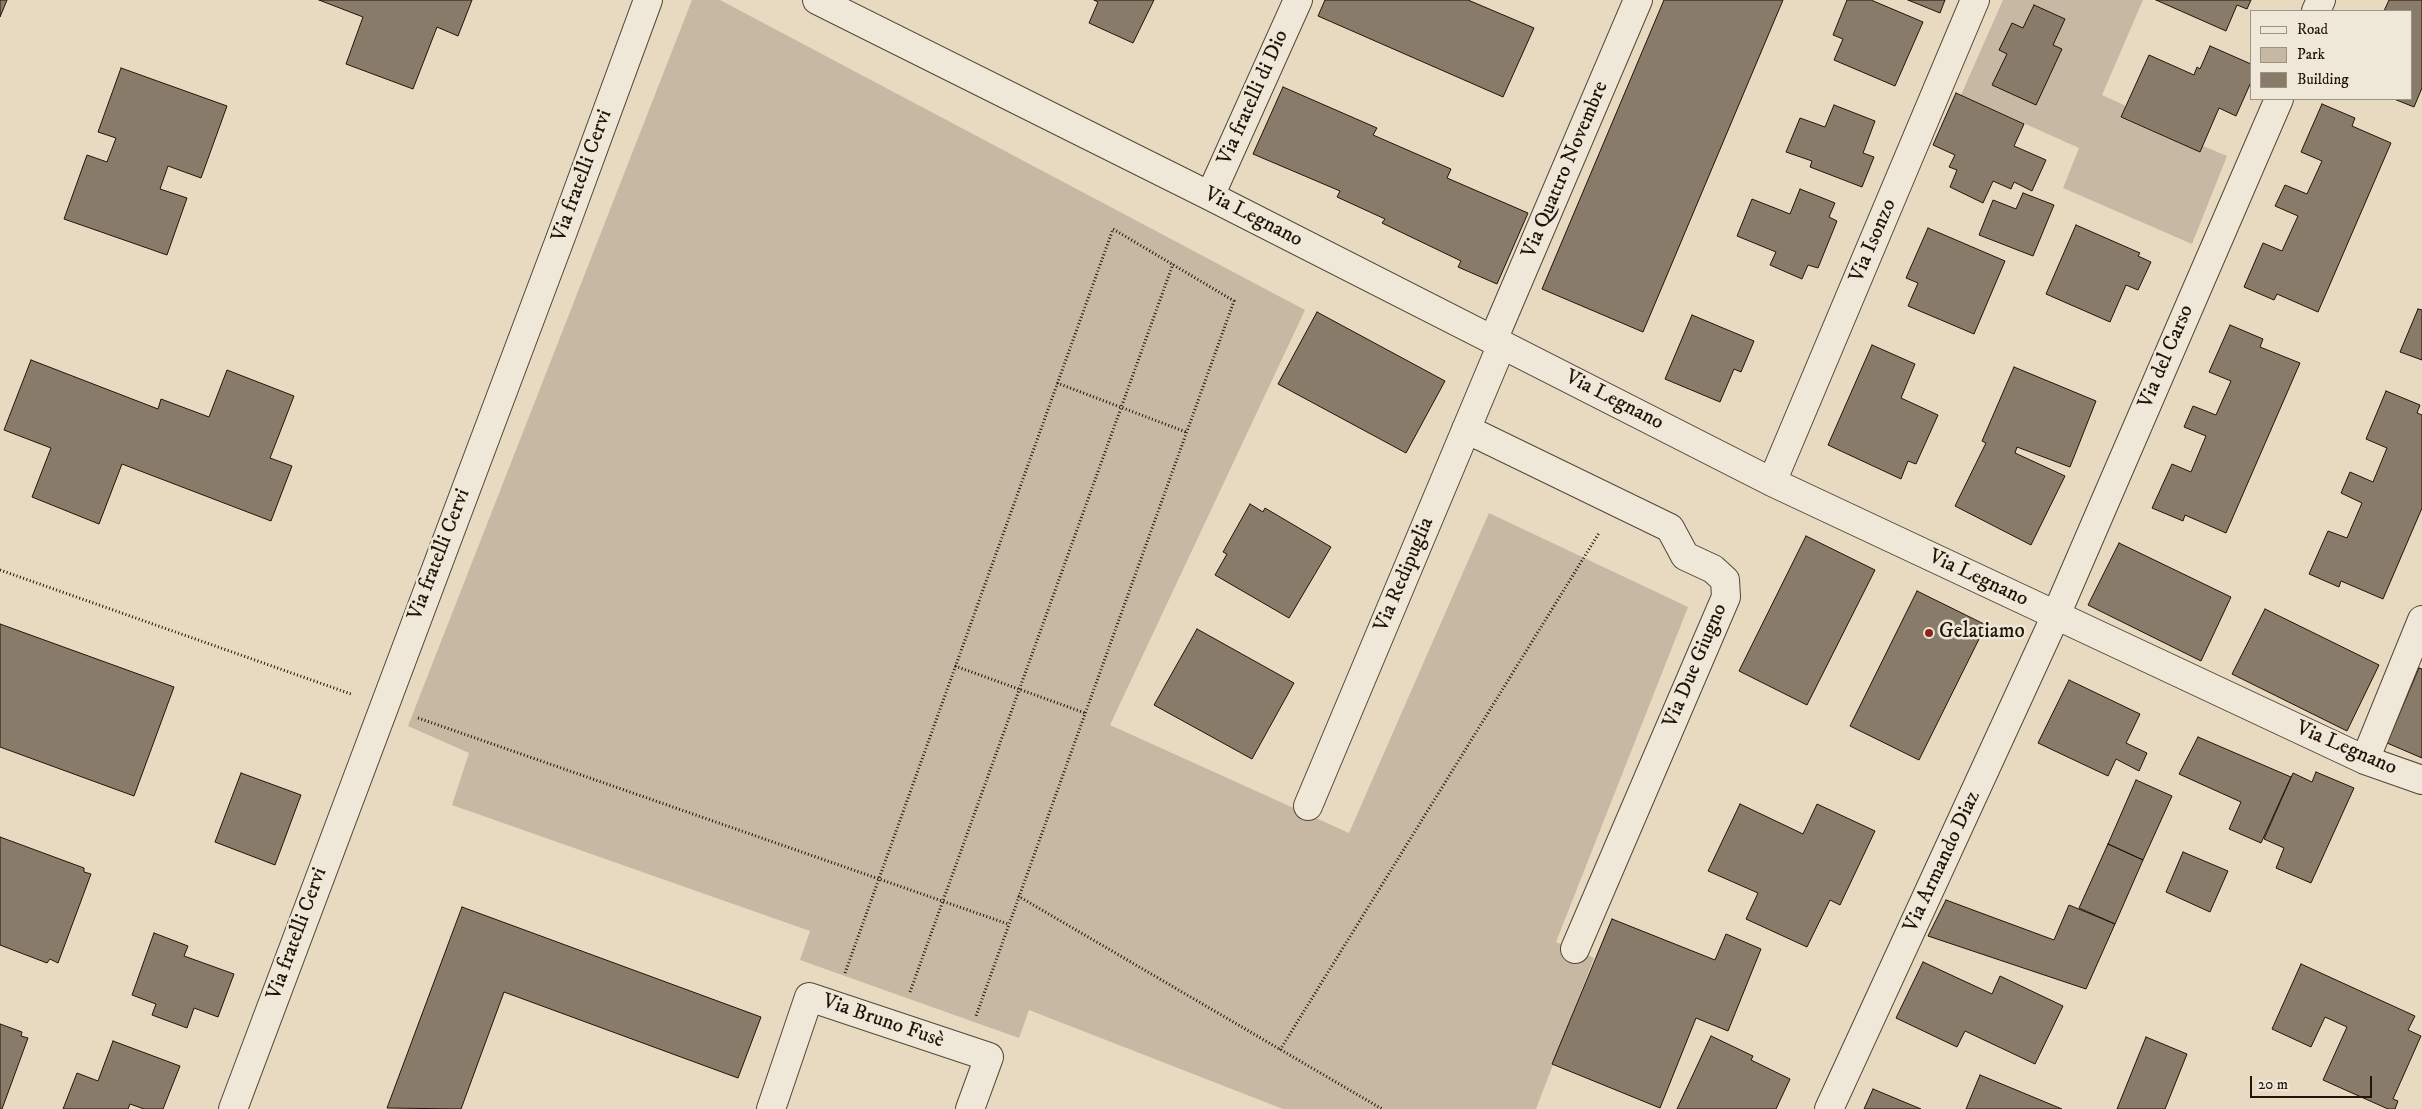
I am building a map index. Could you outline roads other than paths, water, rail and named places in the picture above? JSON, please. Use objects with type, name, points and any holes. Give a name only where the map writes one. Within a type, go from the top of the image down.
[{"type":"street","name":"Via fratelli Cervi","points":[[232,1109],[562,234],[648,0]]},
{"type":"street","name":"Via Legnano","points":[[817,0],[1210,196],[1772,482],[2365,760],[2422,780]]},
{"type":"street","name":"Via fratelli di Dio","points":[[1210,196],[1298,0]]},
{"type":"street","name":"Via Quattro Novembre","points":[[1498,342],[1638,0]]},
{"type":"street","name":"Via Isonzo","points":[[1772,482],[1975,0]]},
{"type":"street","name":"Via del Carso","points":[[2056,615],[2279,100]]},
{"type":"street","name":"Via Redipuglia","points":[[1308,806],[1466,428],[1498,342]]},
{"type":"street","name":"Via Due Giugno","points":[[1466,428],[1670,528],[1685,556],[1713,569],[1725,580],[1726,597],[1575,949]]},
{"type":"street","name":"Via Armando Diaz","points":[[1829,1109],[2056,615]]},
{"type":"street","points":[[2365,760],[2422,620]]},
{"type":"street","name":"Via Bruno Fusè","points":[[771,1109],[809,997],[989,1057],[970,1109]]},
{"type":"place","name":"Gelatiamo","points":[[1929,633]]}]
